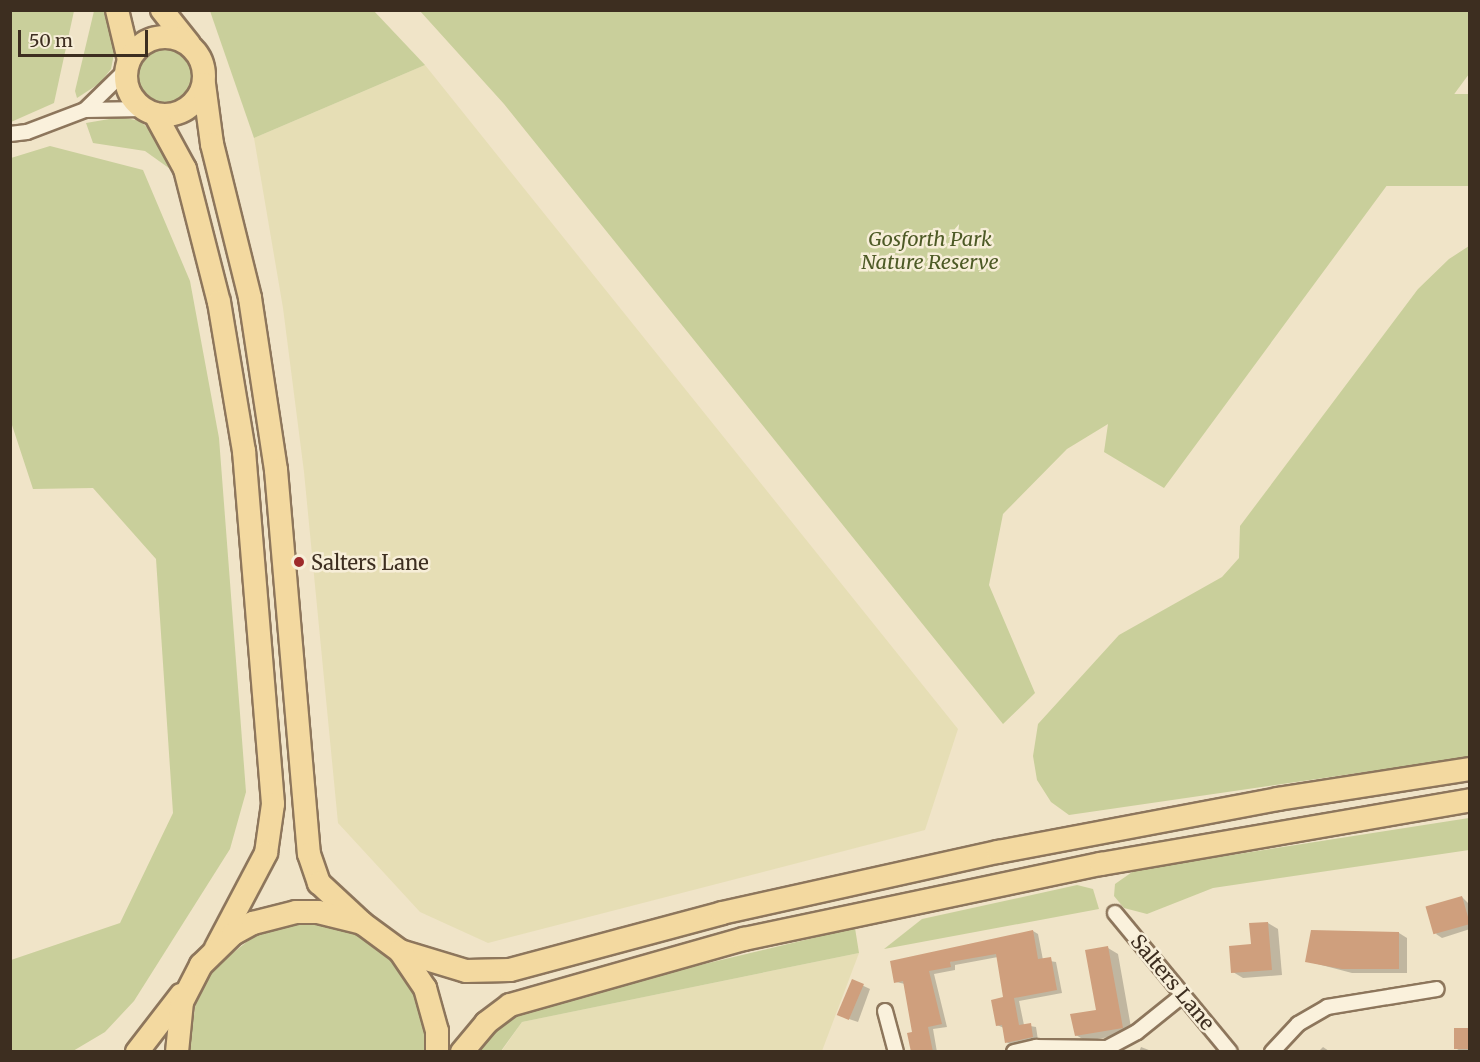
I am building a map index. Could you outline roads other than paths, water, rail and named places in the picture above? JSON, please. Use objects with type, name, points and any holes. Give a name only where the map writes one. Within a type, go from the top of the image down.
[{"type":"main road","points":[[117,10],[127,65],[129,93],[149,111],[185,169],[219,302],[244,451],[273,804],[266,853],[216,948],[136,1052]]},
{"type":"main road","points":[[162,10],[203,66],[212,144],[249,298],[276,470],[309,854],[319,883],[362,924],[400,951],[466,971],[510,970],[722,913],[987,854],[1278,799],[1470,769]]},
{"type":"main road","points":[[127,65],[141,44],[153,38],[176,38],[189,44]]},
{"type":"main road","points":[[149,111],[172,115],[188,108],[204,84]]},
{"type":"main road","points":[[462,1052],[486,1023],[510,1005],[744,939],[1101,864],[1470,800]]},
{"type":"main road","points":[[216,948],[243,928],[274,916],[318,912],[362,924]]},
{"type":"main road","points":[[400,951],[425,987],[435,1020],[437,1052]]},
{"type":"main road","points":[[177,1052],[177,1022],[190,984]]},
{"type":"street","points":[[85,110],[127,65]]},
{"type":"street","points":[[10,134],[27,132],[85,110],[149,111]]},
{"type":"street","name":"Salters Lane","points":[[1115,913],[1230,1052]]},
{"type":"street","points":[[1272,1052],[1298,1024],[1327,1007],[1437,989]]},
{"type":"street","points":[[1014,1052],[1036,1047],[1108,1050],[1137,1032],[1183,995]]},
{"type":"street","points":[[885,1011],[896,1052]]},
{"type":"place","name":"Salters Lane","points":[[299,562]]},
{"type":"park label","name":"Gosforth Park Nature Reserve","points":[[930,250]]}]
